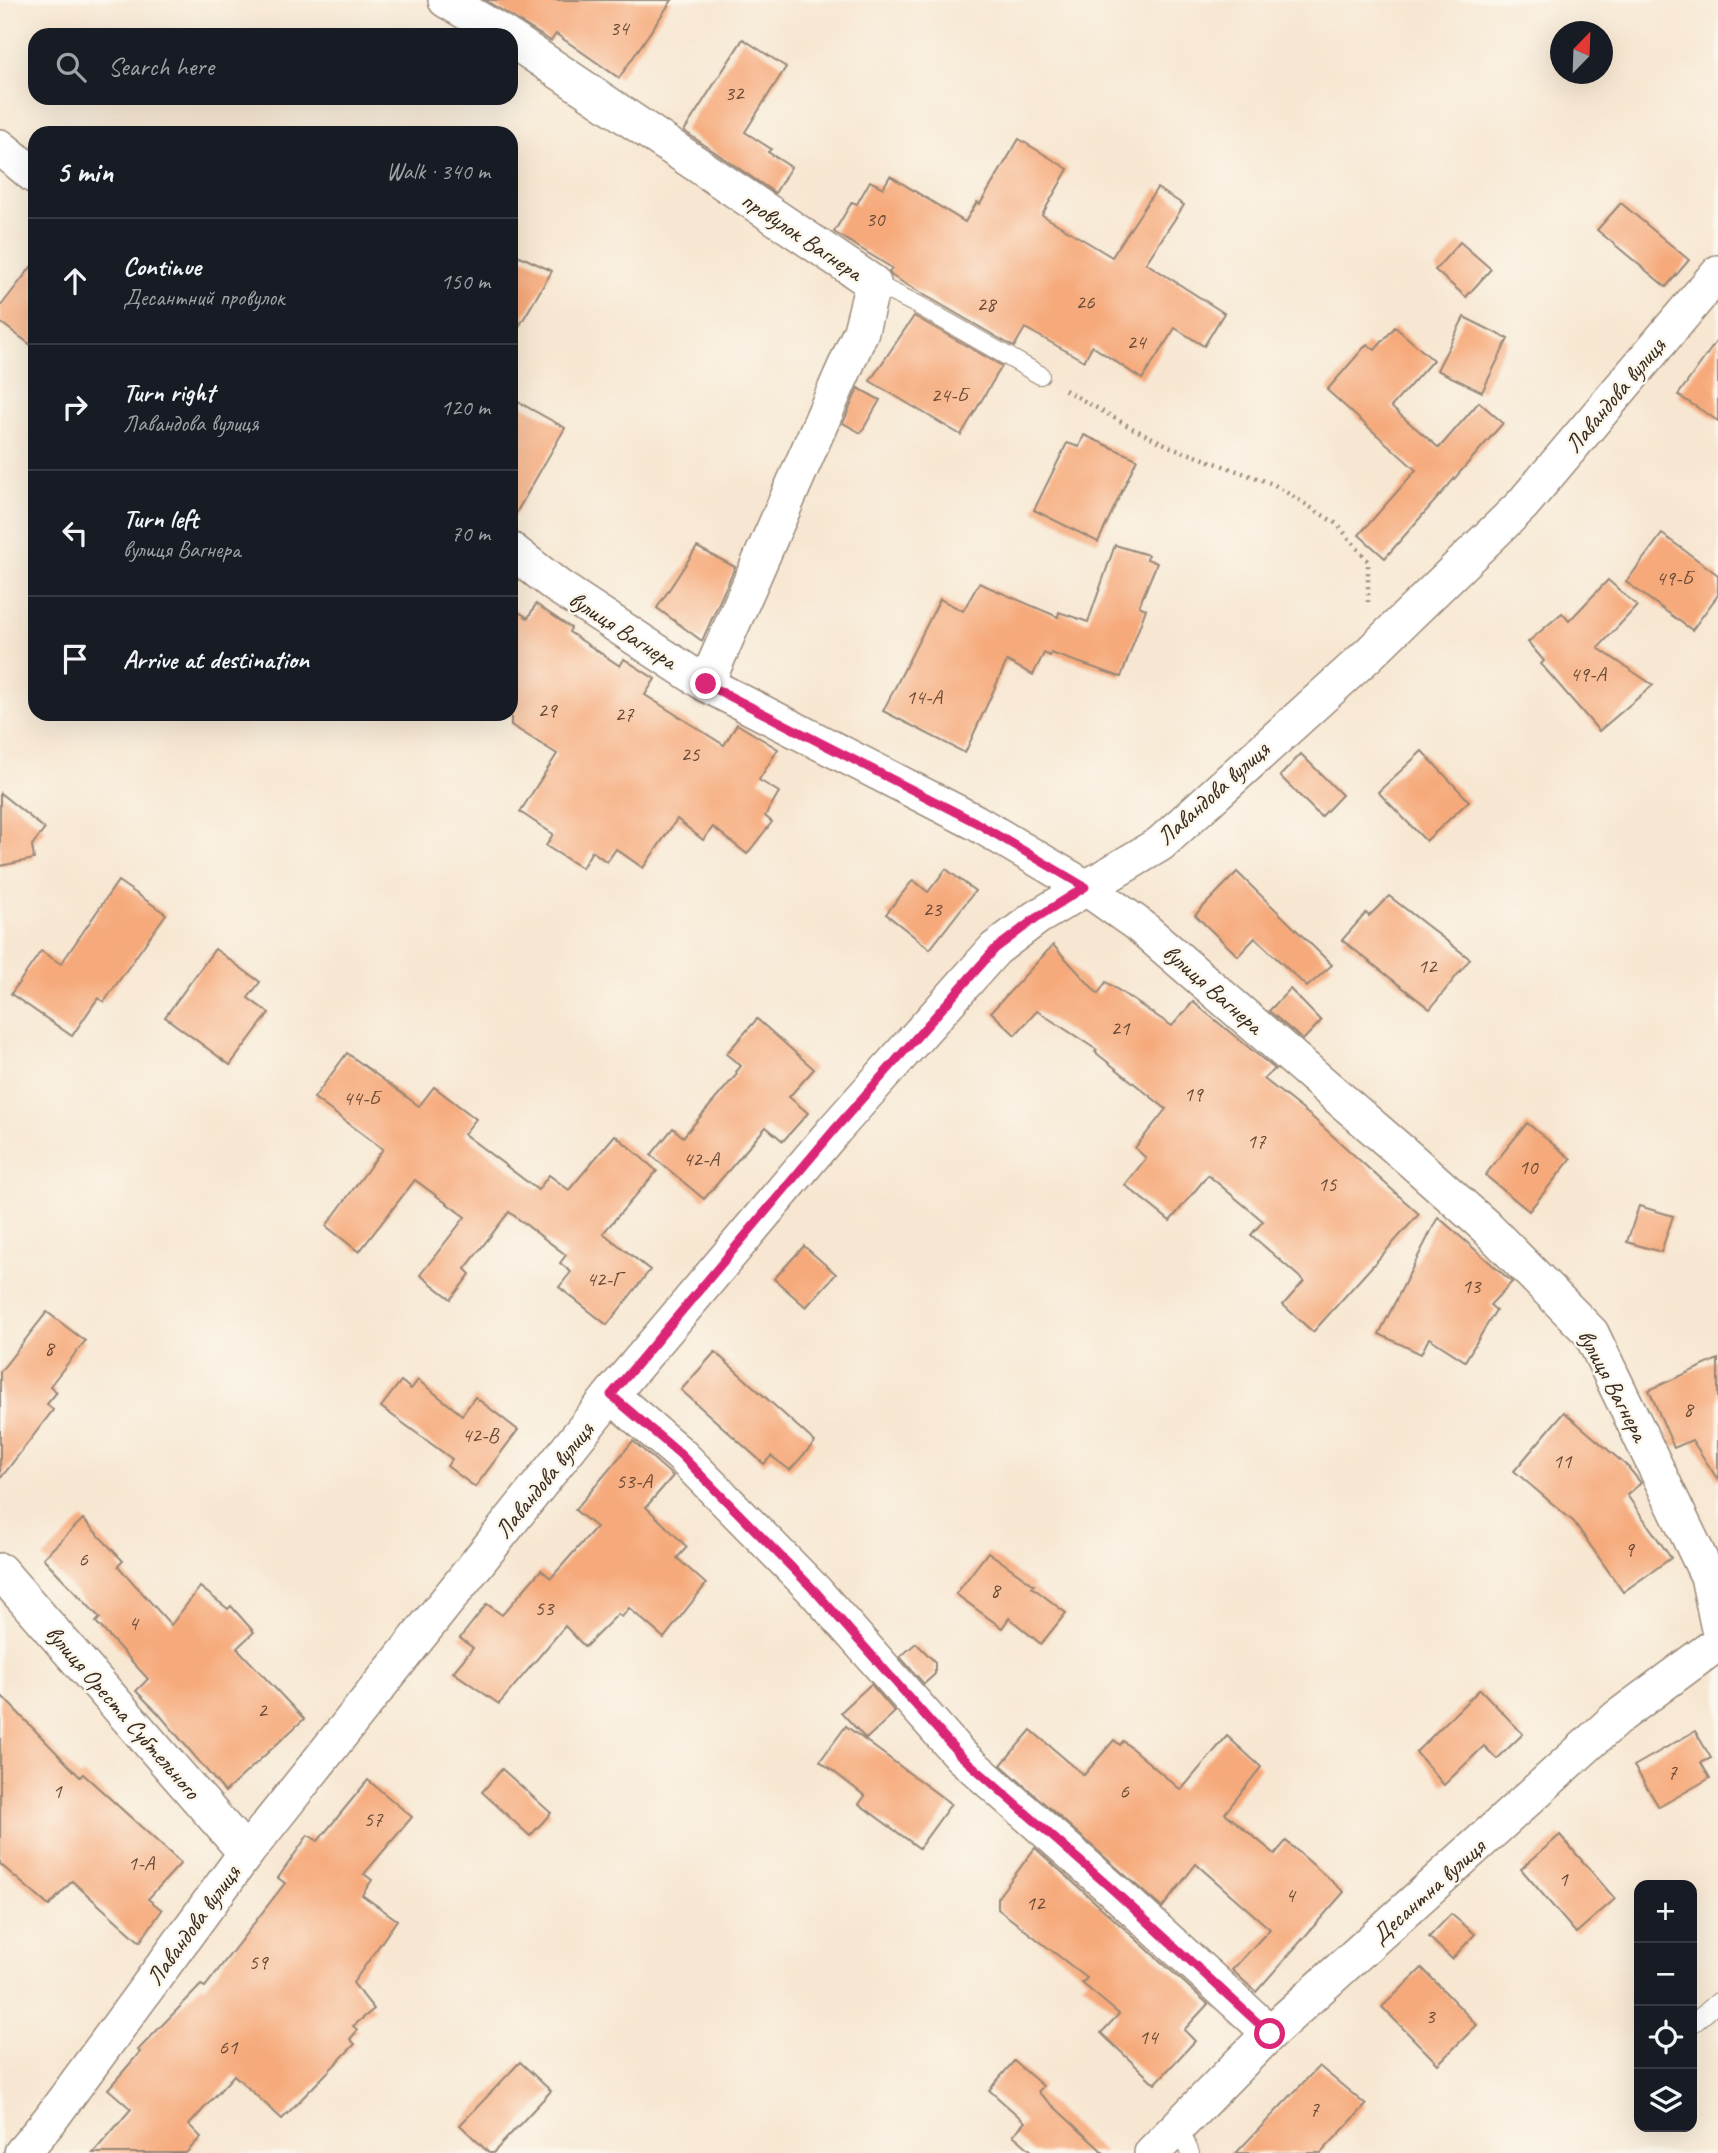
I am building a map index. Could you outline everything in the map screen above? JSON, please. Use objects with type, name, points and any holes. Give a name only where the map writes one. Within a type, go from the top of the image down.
[{"type":"street","points":[[446,0],[493,28]]},
{"type":"street","name":"провулок Вагнера","points":[[518,44],[873,283],[861,331],[706,684]]},
{"type":"street","points":[[0,147],[28,170]]},
{"type":"street","name":"Лавандова вулиця","points":[[22,2153],[49,2121],[246,1853],[611,1395],[835,1129],[995,949],[1036,918],[1160,844],[1368,654],[1522,505],[1718,273]]},
{"type":"street","name":"вулиця Вагнера","points":[[518,555],[557,586],[706,684],[975,822],[1085,887],[1140,926],[1485,1226],[1591,1333],[1708,1576],[1718,1625]]},
{"type":"street","points":[[611,1395],[680,1454],[815,1591],[960,1755],[1270,2034]]},
{"type":"street","name":"вулиця Ореста Субтельного","points":[[0,1571],[246,1853]]},
{"type":"street","name":"Десантна вулиця","points":[[1152,2153],[1184,2140],[1270,2034],[1618,1717],[1718,1643]]},
{"type":"lane","points":[[873,283],[918,305],[1040,375]]},
{"type":"lane","points":[[1697,2020],[1718,2002]]},
{"type":"path","points":[[1040,375],[1132,428],[1171,447],[1273,484],[1337,524],[1368,561],[1368,654]]},
{"type":"building","points":[[485,0],[672,0],[619,78],[556,34],[551,41]]},
{"type":"building","points":[[743,39],[786,67],[745,132],[771,149],[768,152],[791,167],[775,193],[684,131]]},
{"type":"building","points":[[1019,139],[1068,169],[1042,215],[1112,257],[1157,188],[1184,205],[1146,263],[1224,313],[1204,346],[1175,328],[1142,379],[1092,346],[1084,361],[1025,328],[1014,347],[892,276],[889,272],[892,268],[834,232],[852,202],[857,204],[870,181],[883,188],[890,176],[965,222],[977,202],[980,204]]},
{"type":"building","points":[[1621,203],[1689,260],[1666,287],[1597,230]]},
{"type":"building","points":[[1460,242],[1491,269],[1466,297],[1435,270]]},
{"type":"building","points":[[518,255],[552,271],[518,328]]},
{"type":"building","points":[[28,271],[28,343],[0,322],[0,307]]},
{"type":"building","points":[[914,316],[1002,366],[961,435],[870,381]]},
{"type":"building","points":[[1464,317],[1508,339],[1482,392],[1437,370]]},
{"type":"building","points":[[1395,327],[1433,360],[1391,407],[1439,448],[1479,402],[1503,423],[1385,558],[1359,535],[1416,470],[1327,390],[1367,344],[1375,350]]},
{"type":"building","points":[[1718,339],[1718,421],[1678,395]]},
{"type":"building","points":[[858,388],[880,400],[861,433],[843,423]]},
{"type":"building","points":[[518,402],[565,428],[518,510]]},
{"type":"building","points":[[1084,435],[1137,459],[1098,542],[1034,510],[1067,443],[1079,447]]},
{"type":"building","points":[[1662,534],[1718,575],[1718,595],[1692,630],[1626,582]]},
{"type":"building","points":[[1115,545],[1148,555],[1147,559],[1157,563],[1139,606],[1146,609],[1121,677],[1051,653],[1050,656],[1044,653],[1033,675],[1007,661],[965,753],[883,711],[940,599],[963,611],[979,583],[1058,617],[1059,612],[1088,622]]},
{"type":"building","points":[[697,547],[735,567],[702,641],[657,608]]},
{"type":"building","points":[[1608,580],[1637,606],[1598,648],[1653,685],[1599,731],[1541,664],[1544,661],[1528,642],[1562,613],[1569,621]]},
{"type":"building","points":[[536,604],[571,628],[569,632],[620,666],[624,659],[655,679],[645,695],[724,745],[737,724],[778,749],[759,780],[779,792],[765,816],[772,822],[747,854],[713,827],[703,840],[677,819],[643,868],[616,849],[607,862],[592,851],[582,868],[546,846],[553,834],[520,812],[557,754],[511,725],[511,721],[518,721],[518,612],[528,618]]},
{"type":"building","points":[[1422,751],[1469,801],[1426,841],[1378,792]]},
{"type":"building","points":[[1301,754],[1342,795],[1321,817],[1280,776]]},
{"type":"building","points":[[0,793],[45,829],[32,845],[34,859],[0,866]]},
{"type":"building","points":[[946,869],[975,891],[930,949],[886,914],[913,880],[928,892]]},
{"type":"building","points":[[1237,872],[1332,965],[1307,987],[1255,938],[1238,956],[1195,915]]},
{"type":"building","points":[[118,881],[166,914],[104,1002],[98,998],[72,1036],[11,994],[41,951],[61,964]]},
{"type":"building","points":[[1389,896],[1470,959],[1430,1009],[1342,940],[1366,913],[1369,916]]},
{"type":"building","points":[[1053,945],[1098,994],[1106,982],[1172,1026],[1193,1002],[1275,1069],[1264,1079],[1312,1117],[1419,1214],[1313,1332],[1283,1305],[1304,1281],[1251,1235],[1263,1221],[1208,1175],[1170,1221],[1125,1185],[1146,1158],[1135,1148],[1166,1109],[1095,1052],[1097,1050],[1037,1011],[1015,1035],[991,1012]]},
{"type":"building","points":[[215,949],[260,982],[248,998],[269,1013],[230,1065],[165,1017]]},
{"type":"building","points":[[1290,989],[1321,1021],[1303,1040],[1269,1011]]},
{"type":"building","points":[[757,1019],[814,1069],[789,1097],[808,1113],[783,1141],[766,1127],[704,1199],[651,1155],[673,1128],[683,1137],[737,1074],[741,1066],[726,1054]]},
{"type":"building","points":[[347,1053],[419,1106],[434,1087],[476,1119],[464,1134],[538,1190],[549,1175],[569,1190],[615,1135],[657,1171],[603,1233],[650,1270],[607,1325],[559,1287],[571,1272],[560,1263],[566,1255],[509,1212],[465,1269],[470,1274],[451,1299],[420,1275],[465,1217],[415,1180],[359,1252],[326,1226],[383,1149],[314,1098]]},
{"type":"building","points":[[1527,1123],[1571,1159],[1529,1211],[1485,1175]]},
{"type":"building","points":[[1639,1206],[1673,1216],[1661,1252],[1627,1242]]},
{"type":"building","points":[[1438,1217],[1512,1282],[1490,1305],[1496,1310],[1465,1361],[1429,1338],[1421,1354],[1379,1334]]},
{"type":"building","points":[[804,1246],[836,1274],[806,1307],[774,1279]]},
{"type":"building","points":[[47,1312],[85,1341],[50,1386],[57,1392],[47,1404],[53,1410],[0,1479],[0,1372]]},
{"type":"building","points":[[715,1352],[815,1442],[790,1470],[771,1456],[764,1464],[681,1390]]},
{"type":"building","points":[[1718,1359],[1718,1480],[1692,1440],[1674,1448],[1649,1390]]},
{"type":"building","points":[[418,1380],[462,1415],[475,1397],[518,1430],[475,1487],[447,1466],[452,1459],[381,1407],[401,1381],[411,1389]]},
{"type":"building","points":[[1564,1412],[1628,1467],[1641,1483],[1627,1495],[1671,1558],[1623,1592],[1574,1522],[1514,1471]]},
{"type":"building","points":[[633,1441],[673,1476],[646,1507],[687,1547],[677,1558],[706,1584],[664,1638],[629,1608],[622,1617],[618,1614],[585,1647],[565,1626],[499,1704],[453,1672],[473,1648],[460,1638],[487,1604],[502,1615],[541,1570],[551,1578],[596,1527],[575,1510]]},
{"type":"building","points":[[83,1519],[123,1561],[118,1566],[171,1625],[200,1587],[228,1609],[231,1606],[254,1632],[237,1648],[304,1719],[225,1792],[136,1691],[148,1679],[96,1622],[100,1618],[43,1558]]},
{"type":"building","points":[[988,1552],[1034,1585],[1032,1587],[1066,1613],[1041,1644],[1009,1618],[1002,1628],[956,1594]]},
{"type":"building","points":[[916,1643],[935,1662],[935,1674],[924,1684],[900,1657]]},
{"type":"building","points":[[871,1684],[895,1712],[866,1739],[841,1712]]},
{"type":"building","points":[[1480,1689],[1523,1734],[1497,1759],[1484,1746],[1444,1785],[1416,1752]]},
{"type":"building","points":[[0,1694],[80,1777],[83,1774],[181,1863],[148,1899],[162,1910],[140,1942],[72,1881],[49,1906],[0,1864]]},
{"type":"building","points":[[846,1726],[951,1804],[919,1848],[859,1804],[865,1796],[820,1761]]},
{"type":"building","points":[[1031,1730],[1084,1775],[1114,1740],[1120,1745],[1123,1741],[1181,1790],[1227,1736],[1261,1767],[1225,1813],[1275,1854],[1286,1841],[1344,1892],[1256,1992],[1232,1970],[1270,1929],[1196,1864],[1162,1908],[1001,1765]]},
{"type":"building","points":[[1695,1731],[1711,1758],[1701,1763],[1710,1778],[1659,1807],[1634,1766]]},
{"type":"building","points":[[502,1769],[551,1813],[530,1836],[482,1792]]},
{"type":"building","points":[[368,1780],[412,1817],[364,1874],[372,1880],[362,1895],[397,1920],[353,1983],[374,2009],[353,2026],[358,2030],[350,2039],[355,2044],[282,2119],[234,2075],[189,2125],[201,2137],[186,2153],[93,2153],[131,2109],[108,2089],[140,2052],[138,2050],[201,1985],[205,1987],[285,1883],[278,1878],[308,1835],[318,1841]]},
{"type":"building","points":[[1560,1835],[1615,1899],[1576,1933],[1521,1869]]},
{"type":"building","points":[[1035,1848],[1208,2004],[1184,2030],[1195,2041],[1155,2084],[1101,2033],[1119,2014],[1082,1983],[1087,1978],[998,1909],[998,1897]]},
{"type":"building","points":[[1451,1914],[1475,1934],[1452,1959],[1429,1937]]},
{"type":"building","points":[[1422,1968],[1477,2025],[1438,2064],[1382,2007]]},
{"type":"building","points":[[1014,2061],[1043,2086],[1038,2092],[1104,2153],[1034,2153],[1013,2135],[1025,2122],[989,2090]]},
{"type":"building","points":[[520,2062],[551,2091],[493,2153],[489,2153],[460,2125]]},
{"type":"building","points":[[1319,2066],[1366,2105],[1321,2153],[1236,2153]]},
{"type":"route","points":[[706,684],[975,822],[1085,887],[1036,918],[995,949],[835,1129],[611,1395],[680,1454],[815,1591],[960,1755],[1270,2034]]}]
